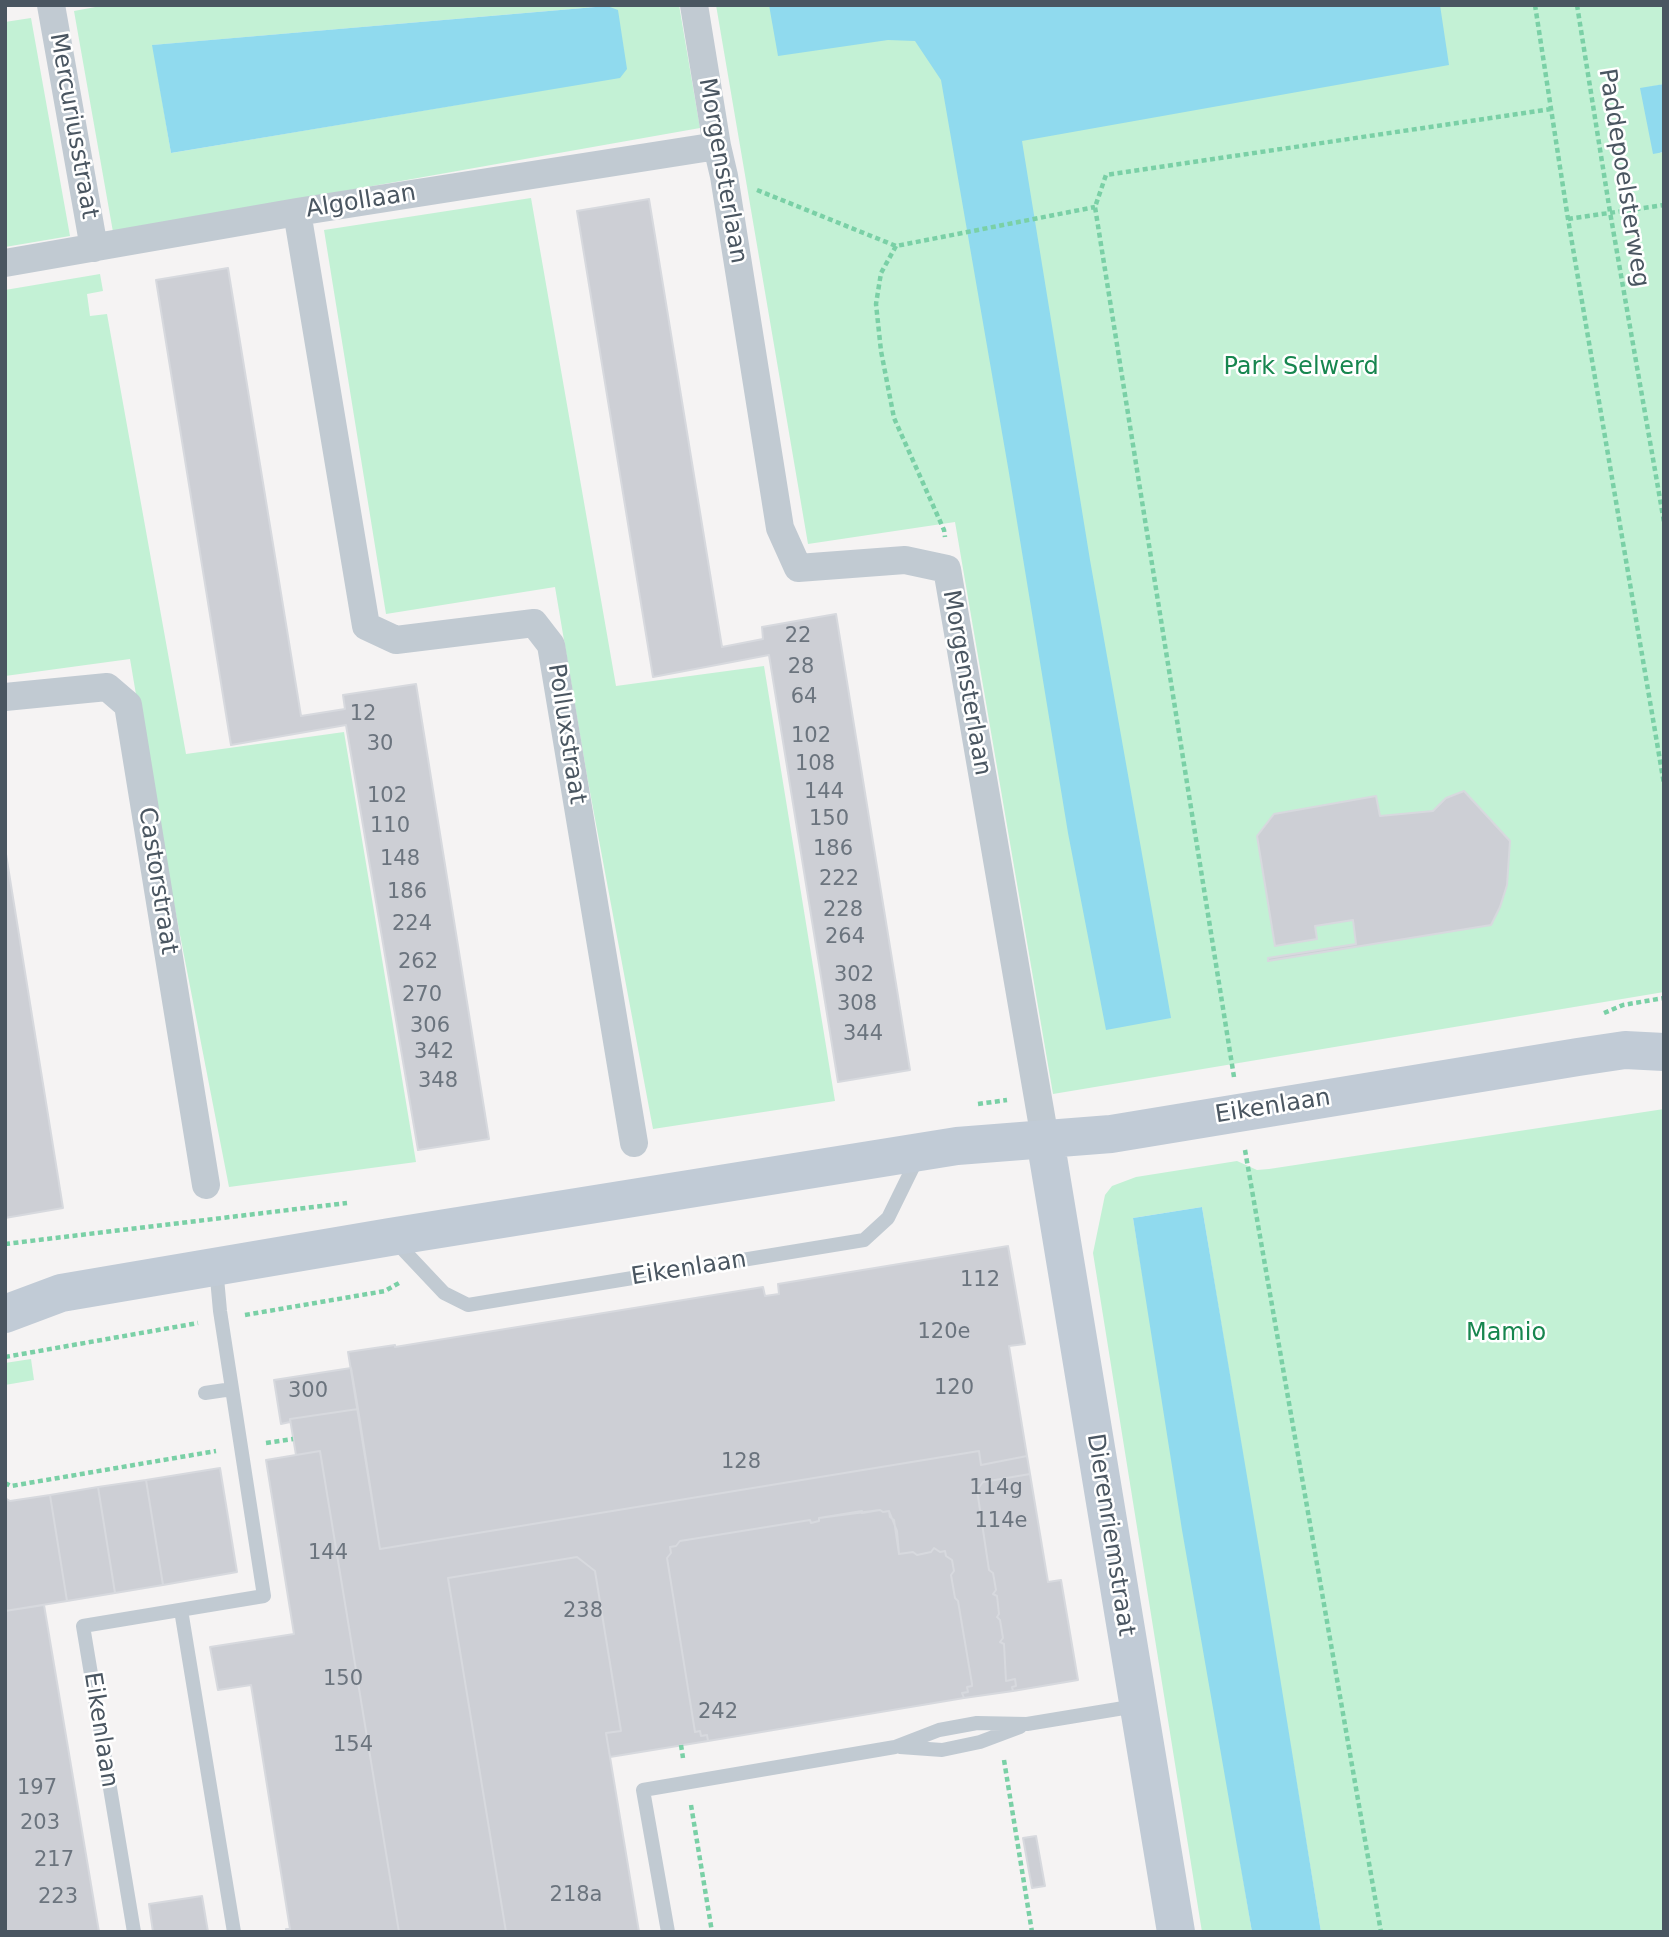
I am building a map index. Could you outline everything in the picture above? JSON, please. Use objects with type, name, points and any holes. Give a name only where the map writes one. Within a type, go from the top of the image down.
[{"type":"main road","name":"Eikenlaan","points":[[5,1314],[61,1293],[215,1266],[973,1143],[1111,1134],[1625,1050],[1664,1035]]},
{"type":"main road","name":"Eikenlaan","points":[[1625,1050],[1664,1052]]},
{"type":"main road","name":"Dierenriemstraat","points":[[1045,1139],[1176,1932]]},
{"type":"main road","name":"Eikenlaan","points":[[5,1290],[61,1293]]},
{"type":"street","name":"Mercuriusstraat","points":[[51,5],[94,248]]},
{"type":"street","name":"Morgensterlaan","points":[[694,5],[780,528],[798,568],[905,560],[947,569],[1045,1139]]},
{"type":"street","name":"Algollaan","points":[[5,263],[297,212],[717,146]]},
{"type":"street","name":"Polluxstraat","points":[[297,212],[366,626],[396,640],[534,624],[551,645],[634,1143]]},
{"type":"street","name":"Castorstraat","points":[[5,697],[107,687],[128,705],[206,1185]]},
{"type":"lane","name":"Eikenlaan","points":[[390,1237],[444,1293],[468,1305],[864,1240],[888,1218],[920,1152]]},
{"type":"lane","name":"Eikenlaan","points":[[134,1932],[83,1626],[264,1596],[215,1266]]},
{"type":"lane","points":[[205,1393],[232,1389]]},
{"type":"lane","points":[[181,1610],[234,1932]]},
{"type":"lane","points":[[668,1932],[643,1790],[895,1747],[957,1726],[977,1723],[1027,1724],[1137,1706]]},
{"type":"lane","points":[[895,1747],[942,1750],[981,1742],[1027,1724]]},
{"type":"path","points":[[1535,5],[1568,219],[1664,784]]},
{"type":"path","name":"Paddepoelsterweg","points":[[1577,5],[1664,522]]},
{"type":"path","points":[[1235,1085],[1095,207],[1106,175],[1551,108]]},
{"type":"path","points":[[724,176],[896,246],[1095,207]]},
{"type":"path","points":[[1568,219],[1664,205]]},
{"type":"path","points":[[896,246],[881,273],[876,304],[881,351],[894,418],[944,530],[947,569]]},
{"type":"path","points":[[1244,1141],[1381,1932]]},
{"type":"path","points":[[206,1185],[214,1236],[215,1266]]},
{"type":"path","points":[[5,1357],[385,1291],[422,1269]]},
{"type":"path","points":[[5,1483],[11,1486],[293,1439]]},
{"type":"path","points":[[1000,1735],[1032,1932]]},
{"type":"path","points":[[681,1745],[712,1932]]},
{"type":"green space","points":[[106,5],[679,5],[700,128],[113,232],[74,11]],"holes":[[[607,6],[492,99],[171,153],[153,45]]]},
{"type":"green space","name":"Park Selwerd","points":[[716,5],[1664,5],[1664,84],[1650,87],[1660,153],[1664,152],[1664,992],[1053,1094],[955,522],[808,544]]},
{"type":"green space","points":[[31,18],[70,236],[5,247],[5,22]]},
{"type":"green space","points":[[531,198],[616,686],[764,666],[835,1101],[653,1129],[587,776],[555,587],[386,614],[324,230]]},
{"type":"green space","points":[[100,274],[103,291],[87,294],[90,316],[107,314],[186,754],[344,732],[416,1162],[229,1187],[154,801],[130,659],[5,676],[5,290]]},
{"type":"green space","name":"Mamio","points":[[1664,1109],[1664,1932],[1321,1932],[1202,1207],[1133,1218],[1252,1932],[1202,1932],[1093,1253],[1105,1195],[1112,1186],[1136,1177],[1237,1161],[1257,1170],[1269,1169]]},
{"type":"green space","points":[[31,1359],[34,1380],[5,1385],[5,1363]]},
{"type":"water","points":[[769,5],[1440,5],[1449,65],[1022,141],[1090,560],[1171,1018],[1106,1030],[1068,833],[941,80],[915,41],[888,40],[778,56]]},
{"type":"water","points":[[607,6],[618,10],[627,69],[620,78],[171,153],[152,45]]},
{"type":"water","points":[[1664,84],[1664,152],[1653,154],[1640,88]]},
{"type":"water","points":[[1202,1207],[1321,1932],[1252,1932],[1182,1530],[1133,1218]]},
{"type":"building","points":[[649,199],[722,647],[763,639],[762,627],[836,614],[910,1070],[838,1082],[769,655],[653,677],[577,211]]},
{"type":"building","points":[[228,268],[301,716],[345,709],[343,695],[416,684],[489,1139],[418,1150],[346,725],[231,745],[156,280]]},
{"type":"building","points":[[1464,791],[1510,841],[1507,885],[1491,925],[1268,961],[1268,958],[1356,944],[1353,920],[1315,926],[1317,939],[1275,946],[1257,836],[1274,814],[1376,796],[1380,816],[1433,811],[1446,798]]},
{"type":"building","points":[[5,848],[63,1208],[5,1218]]},
{"type":"building","points":[[1008,1246],[1025,1344],[1009,1346],[1027,1456],[981,1465],[979,1451],[380,1549],[348,1352],[395,1347],[763,1287],[765,1296],[779,1294],[778,1284]]},
{"type":"building","points":[[351,1368],[358,1409],[290,1419],[290,1422],[281,1424],[274,1380]]},
{"type":"building","points":[[358,1409],[380,1549],[979,1451],[981,1465],[1027,1456],[1030,1474],[983,1482],[977,1490],[989,1570],[993,1573],[996,1590],[993,1594],[997,1596],[997,1617],[1003,1638],[1000,1642],[1004,1644],[1006,1681],[1015,1679],[1016,1686],[1012,1687],[1013,1691],[964,1698],[962,1693],[968,1692],[967,1687],[972,1684],[951,1575],[954,1571],[952,1560],[946,1556],[945,1551],[940,1552],[934,1548],[931,1552],[917,1555],[913,1552],[899,1554],[897,1531],[889,1511],[862,1511],[819,1518],[819,1521],[811,1523],[810,1520],[680,1541],[676,1546],[670,1547],[671,1553],[667,1558],[695,1732],[700,1731],[701,1736],[707,1735],[708,1741],[610,1757],[606,1733],[621,1731],[595,1571],[577,1557],[448,1578],[506,1932],[399,1932],[320,1451],[296,1455],[290,1419]]},
{"type":"building","points":[[320,1451],[399,1932],[286,1932],[286,1929],[290,1929],[251,1685],[218,1690],[210,1647],[294,1634],[266,1460]]},
{"type":"building","points":[[220,1468],[237,1572],[163,1585],[146,1480]]},
{"type":"building","points":[[1030,1474],[1048,1582],[1061,1580],[1078,1680],[1013,1691],[1012,1687],[1016,1686],[1015,1679],[1006,1681],[1004,1644],[1000,1642],[1003,1638],[997,1617],[997,1596],[993,1594],[996,1590],[993,1573],[989,1570],[977,1490],[983,1482]]},
{"type":"building","points":[[146,1480],[163,1585],[115,1593],[98,1487]]},
{"type":"building","points":[[98,1487],[115,1593],[67,1601],[50,1495]]},
{"type":"building","points":[[50,1495],[67,1601],[5,1611],[5,1498],[10,1501]]},
{"type":"building","points":[[889,1511],[894,1520],[899,1554],[913,1552],[917,1555],[931,1552],[934,1548],[940,1552],[945,1551],[946,1556],[952,1560],[954,1571],[951,1575],[972,1684],[967,1687],[968,1692],[962,1693],[964,1698],[708,1741],[707,1735],[701,1736],[700,1731],[695,1732],[667,1558],[671,1553],[670,1547],[676,1546],[680,1541],[810,1520],[811,1523],[819,1521],[819,1518]]},
{"type":"building","points":[[577,1557],[595,1571],[621,1731],[606,1733],[639,1932],[506,1932],[448,1578]]},
{"type":"building","points":[[44,1605],[99,1932],[5,1932],[5,1611]]},
{"type":"building","points":[[1036,1836],[1045,1886],[1032,1888],[1023,1838]]},
{"type":"building","points":[[202,1896],[208,1932],[153,1932],[149,1904]]}]
